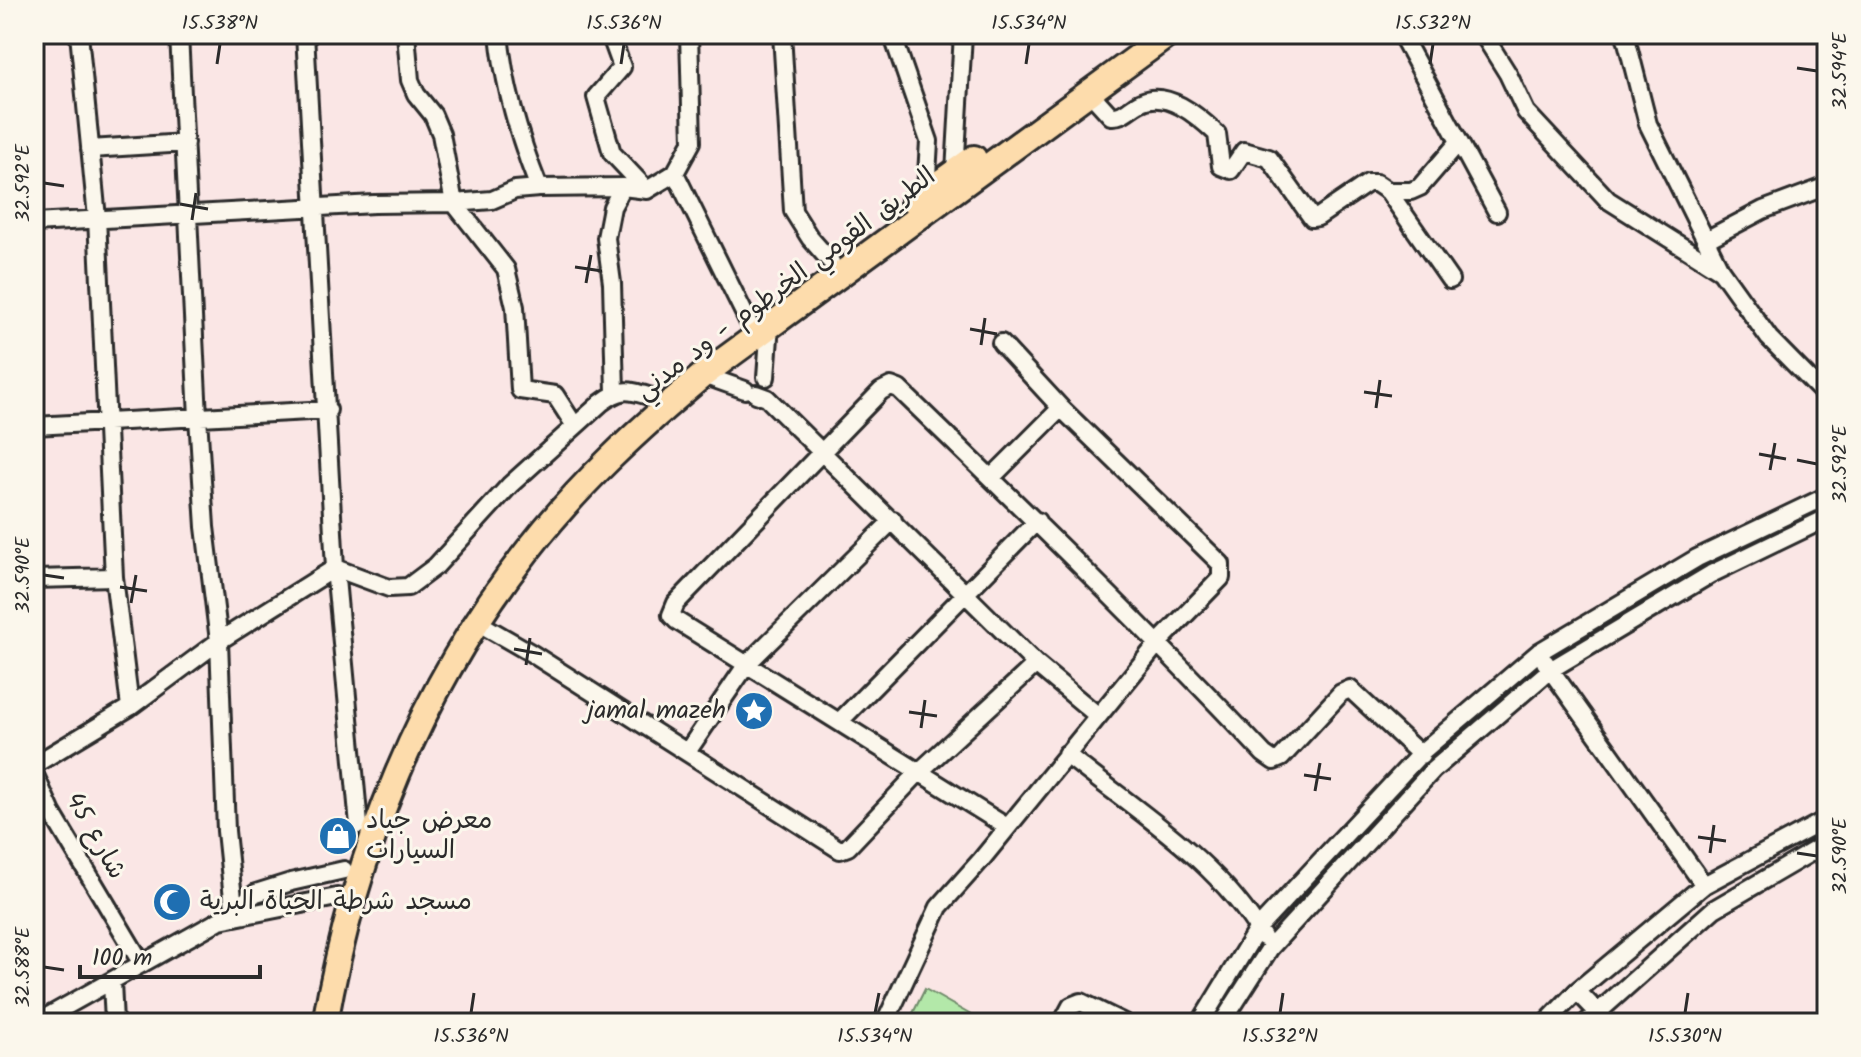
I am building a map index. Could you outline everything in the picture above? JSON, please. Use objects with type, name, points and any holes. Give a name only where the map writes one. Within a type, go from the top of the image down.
[{"type":"highway","name":"الطريق القومي الخرطوم - ود مدني","points":[[325,1023],[342,935],[375,826],[418,727],[477,622],[528,550],[580,489],[759,322],[831,262],[1144,34]]},
{"type":"highway","name":"الطريق القومي الخرطوم - ود مدني","points":[[308,1023],[344,870],[359,825],[404,720],[464,613],[516,540],[567,481],[652,397],[1090,93],[1169,34]]},
{"type":"highway","points":[[329,997],[339,1023]]},
{"type":"street","points":[[79,34],[97,218],[114,577],[130,707]]},
{"type":"street","points":[[179,34],[198,417],[205,527],[219,641],[226,831],[234,908]]},
{"type":"street","points":[[305,34],[335,568],[359,825]]},
{"type":"street","points":[[406,34],[410,80],[416,94],[433,115],[441,134],[454,203],[506,269],[515,307],[520,390],[555,395],[575,426]]},
{"type":"street","points":[[499,34],[505,72],[526,154],[539,188]]},
{"type":"street","points":[[610,34],[622,67],[596,97],[612,153],[647,190]]},
{"type":"street","points":[[34,223],[454,203],[492,200],[515,190],[539,188],[623,187],[647,190],[675,173],[692,142],[689,34]]},
{"type":"street","points":[[782,34],[793,211],[810,238],[831,262]]},
{"type":"street","points":[[892,34],[929,141],[926,192]]},
{"type":"street","points":[[955,172],[963,34]]},
{"type":"street","points":[[1401,34],[1497,212]]},
{"type":"street","points":[[1483,34],[1508,74],[1526,112],[1608,200],[1721,271]]},
{"type":"street","points":[[1625,34],[1648,124],[1721,271],[1769,338],[1827,397]]},
{"type":"street","points":[[1090,93],[1111,116],[1121,116],[1146,99],[1155,98],[1193,113],[1217,134],[1221,166],[1231,170],[1244,151],[1269,158],[1312,218],[1368,183],[1376,183],[1388,191],[1450,280]]},
{"type":"street","points":[[90,149],[185,143]]},
{"type":"street","points":[[1388,191],[1411,191],[1420,187],[1458,143]]},
{"type":"street","points":[[675,173],[759,322],[760,389]]},
{"type":"street","points":[[1706,240],[1763,210],[1827,186]]},
{"type":"street","points":[[615,392],[612,283],[606,238],[612,207],[623,187]]},
{"type":"street","points":[[885,1023],[939,907],[1159,642],[1221,578],[1221,564],[1061,408],[1001,343]]},
{"type":"street","points":[[703,375],[760,389],[1036,664],[1097,715]]},
{"type":"street","points":[[1007,827],[671,615],[676,603],[821,452],[881,391],[891,386],[899,389],[1037,521],[1274,761],[1281,758],[1341,693],[1350,689],[1421,755]]},
{"type":"street","points":[[335,568],[389,588],[408,587],[436,566],[493,503],[615,392],[631,391],[652,397]]},
{"type":"street","points":[[991,478],[1061,408]]},
{"type":"street","points":[[34,426],[328,410]]},
{"type":"street","points":[[1200,1023],[1258,928],[1421,755],[1539,652],[1697,558],[1827,496]]},
{"type":"street","points":[[1222,1023],[1270,948],[1432,771],[1550,670],[1703,579],[1827,518]]},
{"type":"street","points":[[687,752],[747,664],[893,520]]},
{"type":"street","points":[[839,722],[1037,521]]},
{"type":"street","points":[[1697,558],[1703,579]]},
{"type":"street","points":[[34,765],[130,707],[219,641],[335,568]]},
{"type":"street","points":[[34,579],[114,577]]},
{"type":"street","points":[[477,622],[531,653],[840,850],[848,847],[919,772],[1036,664]]},
{"type":"street","points":[[1539,652],[1704,885]]},
{"type":"street","points":[[1066,754],[1184,847],[1225,886],[1270,948]]},
{"type":"street","name":"شارع 45","points":[[34,773],[52,813],[142,964]]},
{"type":"street","points":[[1546,1023],[1577,991],[1704,885],[1827,819]]},
{"type":"street","points":[[1577,991],[1597,1019],[1714,909],[1827,843]]},
{"type":"street","points":[[36,1023],[220,920],[266,889],[344,870]]},
{"type":"street","points":[[220,920],[337,897]]},
{"type":"street","points":[[112,982],[114,1023]]},
{"type":"street","points":[[1062,1023],[1071,1006],[1081,1002],[1124,1023]]},
{"type":"green space","points":[[925,989],[985,1023],[908,1023]]},
{"type":"place","name":"jamal mazeh","points":[[754,711]]},
{"type":"place","name":"معرض جياد السيارات","points":[[338,836]]},
{"type":"place","name":"مسجد شرطة الحياة البرية","points":[[172,902]]}]
